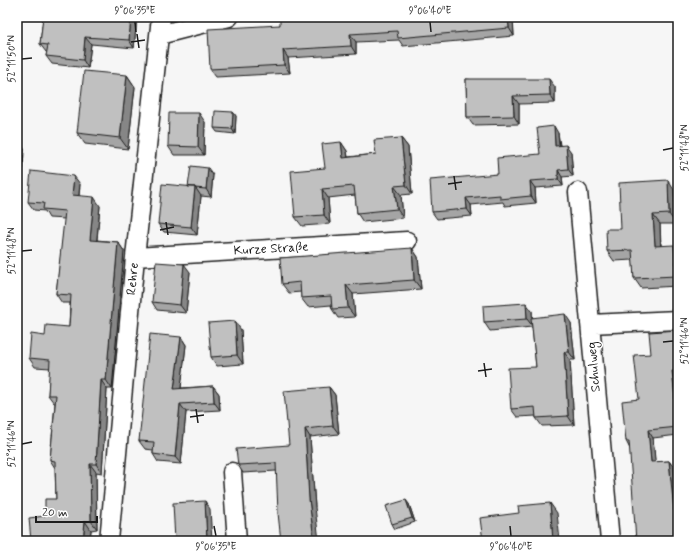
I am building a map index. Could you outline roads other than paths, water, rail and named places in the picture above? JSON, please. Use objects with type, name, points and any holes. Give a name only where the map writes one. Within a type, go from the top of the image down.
[{"type":"street","name":"Rehre","points":[[109,541],[135,257],[161,17]]},
{"type":"street","points":[[159,35],[229,17]]},
{"type":"street","name":"Schulweg","points":[[578,192],[610,541]]},
{"type":"street","name":"Kurze Straße","points":[[135,257],[407,241]]},
{"type":"street","points":[[590,324],[678,320]]},
{"type":"street","points":[[232,472],[237,541]]}]
